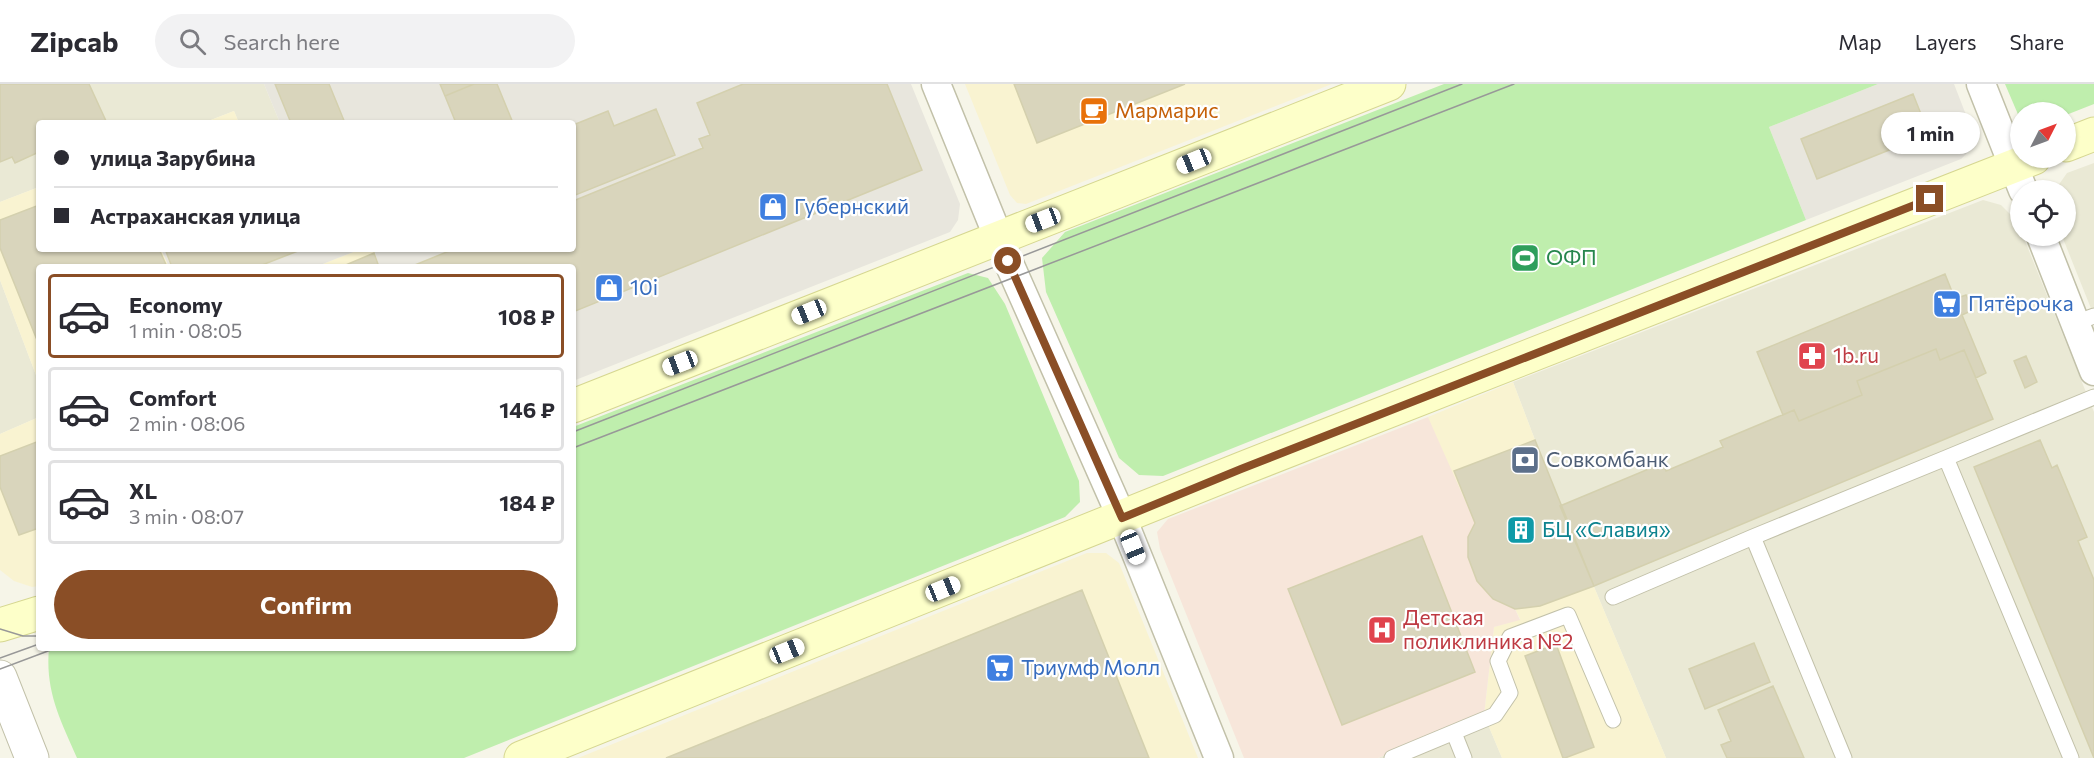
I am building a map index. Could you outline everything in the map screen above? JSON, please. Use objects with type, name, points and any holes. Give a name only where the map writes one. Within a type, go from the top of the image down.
[{"type":"main road","points":[[576,404],[1389,84]]},
{"type":"main road","points":[[2076,141],[2094,134]]},
{"type":"main road","points":[[521,758],[1122,518],[2023,171]]},
{"type":"main road","points":[[0,626],[36,614]]},
{"type":"street","points":[[936,84],[1008,261],[1122,518],[1219,758]]},
{"type":"street","points":[[1981,84],[2023,171]]},
{"type":"street","points":[[2046,246],[2085,320],[2094,371]]},
{"type":"street","points":[[0,677],[32,758]]},
{"type":"lane","points":[[1612,597],[2094,397]]},
{"type":"lane","points":[[1947,458],[2071,758]]},
{"type":"lane","points":[[1753,537],[1844,758]]},
{"type":"lane","points":[[1392,758],[1495,715],[1510,693],[1498,661],[1510,637],[1568,615],[1613,720]]},
{"type":"lane","points":[[1454,733],[1464,758]]},
{"type":"shaded area","points":[[0,84],[264,84],[279,120],[238,120],[234,111],[211,120],[36,120],[36,188],[0,202]]},
{"type":"shaded area","points":[[264,84],[911,84],[960,204],[958,220],[950,232],[576,380],[576,264],[378,264],[375,252],[576,252],[576,120],[279,120]]},
{"type":"shaded area","points":[[965,84],[1332,84],[1026,204],[1017,203],[1010,195]]},
{"type":"shaded area","points":[[1878,84],[1954,84],[1975,138],[1971,149],[1961,159],[1806,220],[1769,127]]},
{"type":"shaded area","points":[[234,111],[238,120],[211,120]]},
{"type":"shaded area","points":[[2094,163],[2094,316],[2066,246],[2076,246],[2076,180],[2062,180],[2067,173]]},
{"type":"shaded area","points":[[36,188],[36,252],[162,252],[168,264],[36,264],[36,375],[0,280],[0,202]]},
{"type":"shaded area","points":[[1983,200],[2001,205],[2010,214],[2010,246],[2027,246],[2094,412],[2094,758],[1666,758],[1560,506],[1513,382]]},
{"type":"shaded area","points":[[162,252],[353,252],[323,264],[168,264]]},
{"type":"shaded area","points":[[353,252],[375,252],[378,264],[323,264]]},
{"type":"shaded area","points":[[0,280],[36,375],[36,418],[0,434]]},
{"type":"shaded area","points":[[1513,382],[1560,506],[1666,758],[1502,758],[1484,715],[1494,627],[1520,619],[1515,609],[1493,599],[1477,581],[1428,417]]},
{"type":"shaded area","points":[[1428,417],[1475,523],[1477,581],[1493,599],[1515,609],[1520,620],[1494,627],[1484,715],[1378,758],[1244,758],[1160,549],[1157,532],[1168,519]]},
{"type":"shaded area","points":[[36,418],[36,586],[14,581],[0,570],[0,434]]},
{"type":"shaded area","name":"Триумф Молл","points":[[1087,553],[1106,553],[1119,563],[1198,758],[578,758]]},
{"type":"shaded area","points":[[1484,715],[1502,758],[1378,758]]},
{"type":"green space","points":[[1444,84],[1878,84],[1769,127],[1806,220],[1163,476],[1139,475],[1119,458],[1046,292],[1042,258],[1065,232]]},
{"type":"green space","points":[[2005,84],[2094,84],[2094,104],[2076,111],[2076,102],[2013,102]]},
{"type":"green space","points":[[968,273],[988,278],[1005,304],[1079,481],[1080,502],[1065,517],[464,758],[77,758],[55,704],[49,678],[49,651],[576,651],[576,426]]},
{"type":"building","points":[[0,84],[89,84],[106,120],[36,120],[36,153],[15,163],[12,157],[0,162]]},
{"type":"building","points":[[275,84],[329,84],[344,120],[290,120]]},
{"type":"building","points":[[440,84],[474,84],[445,96]]},
{"type":"building","points":[[474,84],[497,84],[512,120],[455,120],[445,96]]},
{"type":"building","points":[[743,84],[887,84],[922,170],[576,311],[576,264],[417,264],[447,252],[576,252],[576,200],[703,148],[699,139],[710,135],[697,103]]},
{"type":"building","points":[[1014,84],[1185,84],[1037,143]]},
{"type":"building","points":[[1913,94],[1929,134],[1817,179],[1801,139]]},
{"type":"building","points":[[656,109],[675,155],[576,195],[576,124],[608,111],[614,126]]},
{"type":"building","points":[[36,206],[36,252],[160,252],[166,264],[36,264],[36,338],[0,248],[0,220]]},
{"type":"building","points":[[166,252],[295,252],[265,264],[171,264]]},
{"type":"building","points":[[374,253],[378,264],[348,264]]},
{"type":"building","points":[[1945,274],[1955,299],[1966,295],[1973,310],[1962,315],[1986,373],[1976,378],[1964,350],[1940,360],[1936,349],[1857,381],[1862,395],[1799,421],[1794,410],[1783,415],[1757,352]]},
{"type":"building","points":[[1936,349],[1940,360],[1964,350],[1993,419],[1594,586],[1560,506],[1663,463],[1666,471],[1723,447],[1720,441],[1794,410],[1799,421],[1862,395],[1857,381]]},
{"type":"building","points":[[2026,356],[2037,382],[2025,388],[2014,361]]},
{"type":"building","name":"БЦ «Славия»","points":[[1535,440],[1594,586],[1540,606],[1515,609],[1493,599],[1477,581],[1468,557],[1468,537],[1475,523],[1454,471]]},
{"type":"building","points":[[2040,440],[2052,468],[2057,465],[2087,537],[2078,541],[2094,580],[2094,758],[1974,467]]},
{"type":"building","points":[[36,442],[36,529],[19,535],[0,487],[0,456]]},
{"type":"building","name":"Детская поликлиника №2","points":[[1422,536],[1475,672],[1342,725],[1288,589]]},
{"type":"building","name":"Триумф Молл","points":[[1082,590],[1149,758],[666,758]]},
{"type":"building","points":[[1754,643],[1770,682],[1705,709],[1689,669]]},
{"type":"building","points":[[1556,644],[1594,747],[1565,758],[1563,758],[1525,656]]},
{"type":"building","points":[[1773,686],[1804,758],[1727,758],[1721,745],[1731,741],[1718,710]]},
{"type":"tram line","points":[[576,431],[1462,84]]},
{"type":"tram line","points":[[576,447],[1514,84]]},
{"type":"tram line","points":[[0,629],[23,636],[36,636]]},
{"type":"tram line","points":[[0,658],[36,645]]},
{"type":"tram line","points":[[0,669],[48,651]]},
{"type":"place","name":"Мармарис","points":[[1094,111]]},
{"type":"place","name":"Губернский","points":[[773,207]]},
{"type":"place","name":"ОФП","points":[[1525,258]]},
{"type":"place","name":"10i","points":[[609,288]]},
{"type":"place","name":"Пятёрочка","points":[[1947,304]]},
{"type":"place","name":"1b.ru","points":[[1812,356]]},
{"type":"place","name":"Совкомбанк","points":[[1525,460]]},
{"type":"place","name":"БЦ «Славия»","points":[[1521,530]]},
{"type":"place","name":"Детская поликлиника №2","points":[[1382,630]]},
{"type":"place","name":"Триумф Молл","points":[[1000,668]]},
{"type":"route","points":[[1008,261],[1122,518],[1241,469],[1930,199]]}]
